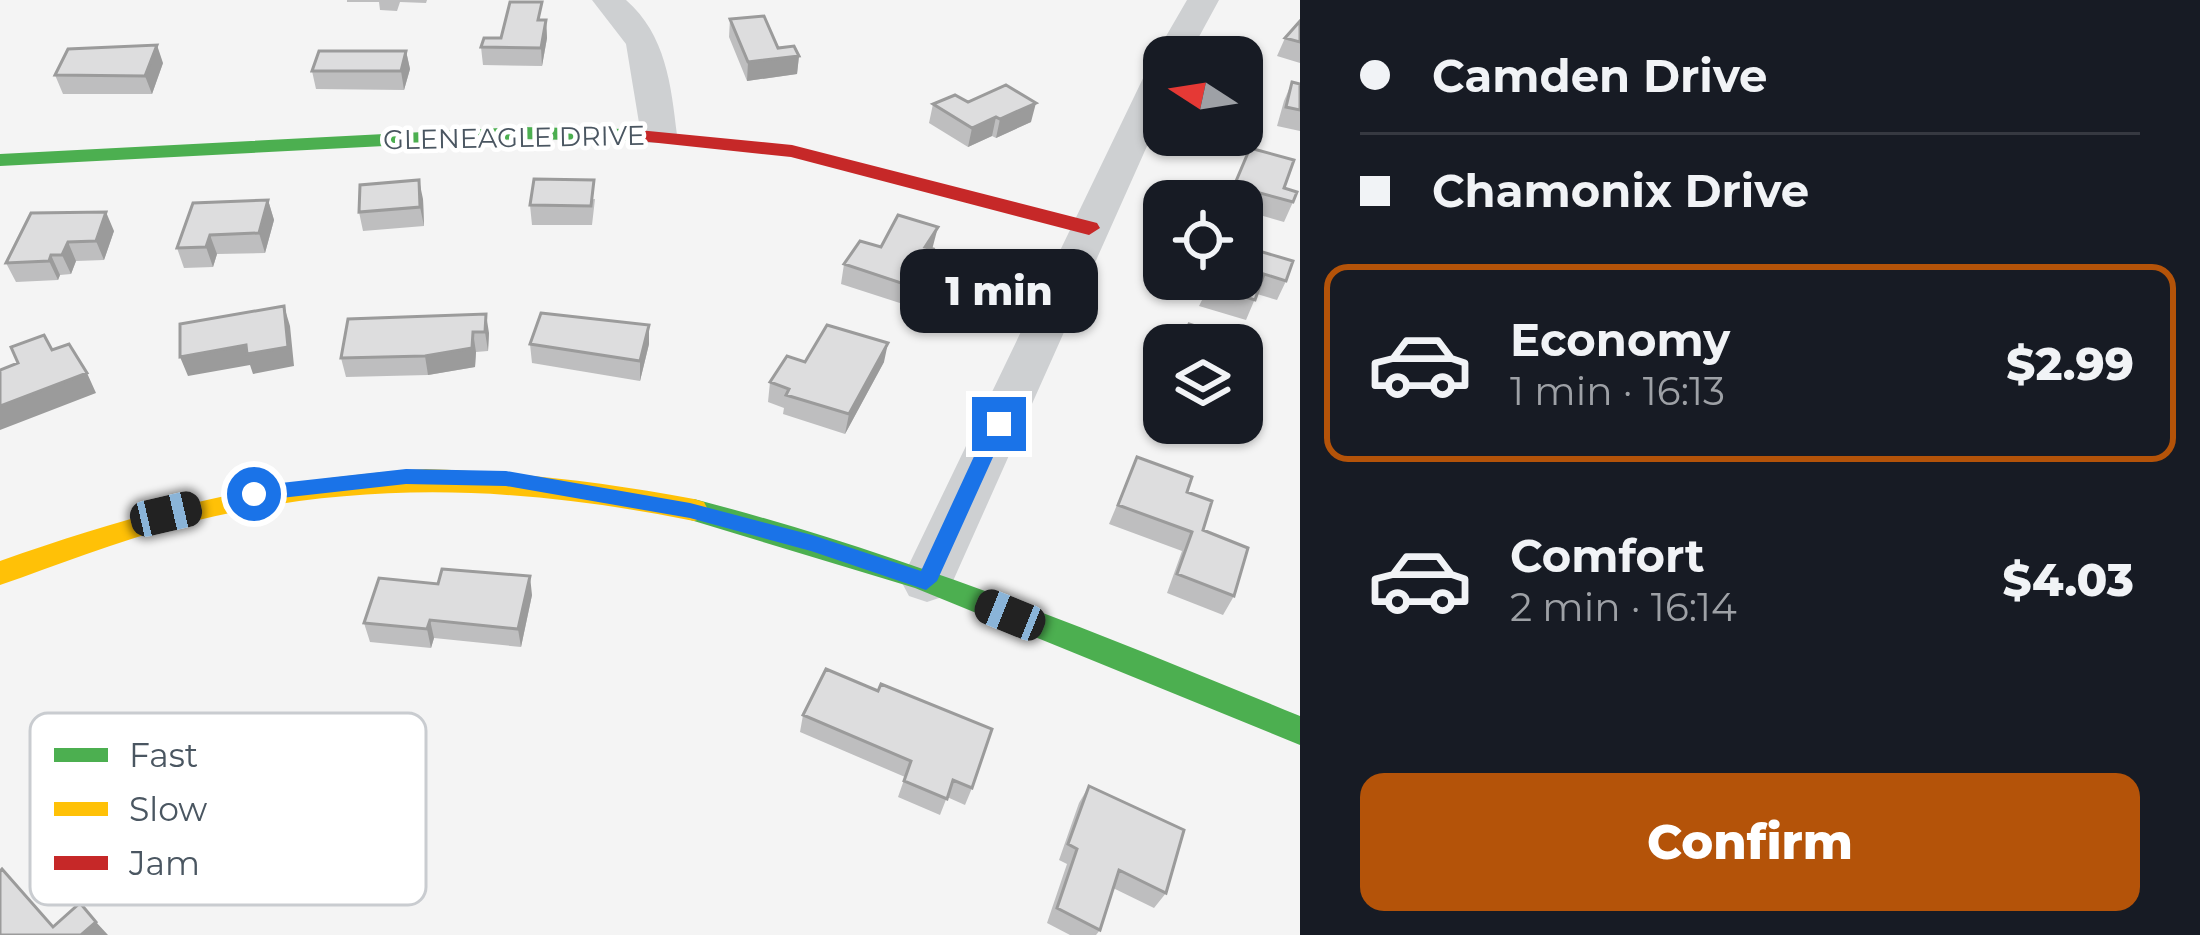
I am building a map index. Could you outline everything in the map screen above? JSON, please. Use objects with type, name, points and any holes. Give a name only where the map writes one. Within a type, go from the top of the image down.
[{"type":"street","points":[[608,0],[626,15],[647,46],[659,135]]},
{"type":"street","points":[[1183,36],[1203,0]]},
{"type":"street","points":[[926,581],[1143,114]]},
{"type":"street","name":"GLENEAGLE DRIVE","points":[[0,160],[519,133],[659,135],[792,151],[866,166],[1089,228]]},
{"type":"street","points":[[0,573],[166,514],[254,494],[406,477],[506,478],[594,491],[812,543],[926,581],[1300,731]]},
{"type":"building","points":[[510,2],[542,2],[538,20],[546,20],[541,48],[481,47],[484,38],[501,38]]},
{"type":"building","points":[[764,16],[778,48],[794,46],[799,56],[748,62],[730,19]]},
{"type":"building","points":[[1300,21],[1300,42],[1285,38]]},
{"type":"building","points":[[157,45],[145,76],[55,75],[68,49]]},
{"type":"building","points":[[319,51],[406,51],[401,71],[312,71]]},
{"type":"building","points":[[1292,82],[1300,84],[1300,110],[1286,107]]},
{"type":"building","points":[[1006,85],[1036,103],[972,128],[933,104],[955,95],[968,102]]},
{"type":"building","points":[[1263,152],[1294,160],[1284,188],[1297,192],[1293,202],[1263,194],[1263,180],[1237,180],[1247,156],[1263,156]]},
{"type":"building","points":[[534,179],[594,180],[591,206],[530,205]]},
{"type":"building","points":[[419,180],[420,207],[359,212],[360,185]]},
{"type":"building","points":[[268,200],[259,233],[210,235],[206,247],[177,248],[193,203]]},
{"type":"building","points":[[106,212],[96,241],[68,242],[62,255],[51,255],[49,261],[6,263],[31,213]]},
{"type":"building","points":[[898,215],[938,227],[925,247],[933,249],[910,286],[844,264],[860,241],[881,247]]},
{"type":"building","points":[[1263,252],[1293,261],[1286,281],[1264,274]]},
{"type":"building","points":[[284,306],[288,347],[247,354],[246,345],[180,357],[180,324]]},
{"type":"building","points":[[541,313],[649,325],[640,361],[530,344]]},
{"type":"building","points":[[486,314],[485,332],[473,332],[472,348],[425,356],[341,358],[348,319]]},
{"type":"building","points":[[827,325],[888,343],[849,414],[786,395],[789,389],[770,382],[787,356],[805,362]]},
{"type":"building","points":[[44,335],[52,350],[69,344],[87,373],[0,406],[0,370],[18,363],[11,347]]},
{"type":"building","points":[[1137,457],[1192,477],[1187,492],[1212,501],[1203,530],[1248,548],[1234,596],[1177,574],[1192,532],[1118,505]]},
{"type":"building","points":[[442,569],[530,576],[518,629],[430,620],[427,629],[364,623],[379,578],[438,584]]},
{"type":"building","points":[[826,669],[878,691],[881,684],[992,729],[972,788],[953,780],[947,799],[904,781],[911,761],[803,715]]},
{"type":"building","points":[[1089,786],[1184,830],[1166,893],[1119,870],[1100,930],[1057,908],[1077,849],[1068,844]]},
{"type":"building","points":[[0,871],[53,927],[78,905],[96,922],[81,935],[0,935]]},
{"type":"traffic: fast","points":[[0,160],[519,133],[628,135]]},
{"type":"traffic: fast","points":[[694,510],[926,580],[1300,731]]},
{"type":"traffic: slow","points":[[0,573],[174,516],[342,484],[426,479],[512,482],[601,492],[694,510]]},
{"type":"traffic: jam","points":[[628,135],[792,151],[1089,228]]},
{"type":"route","points":[[254,494],[339,481],[506,478],[690,511],[812,543],[926,581],[999,424]]}]
